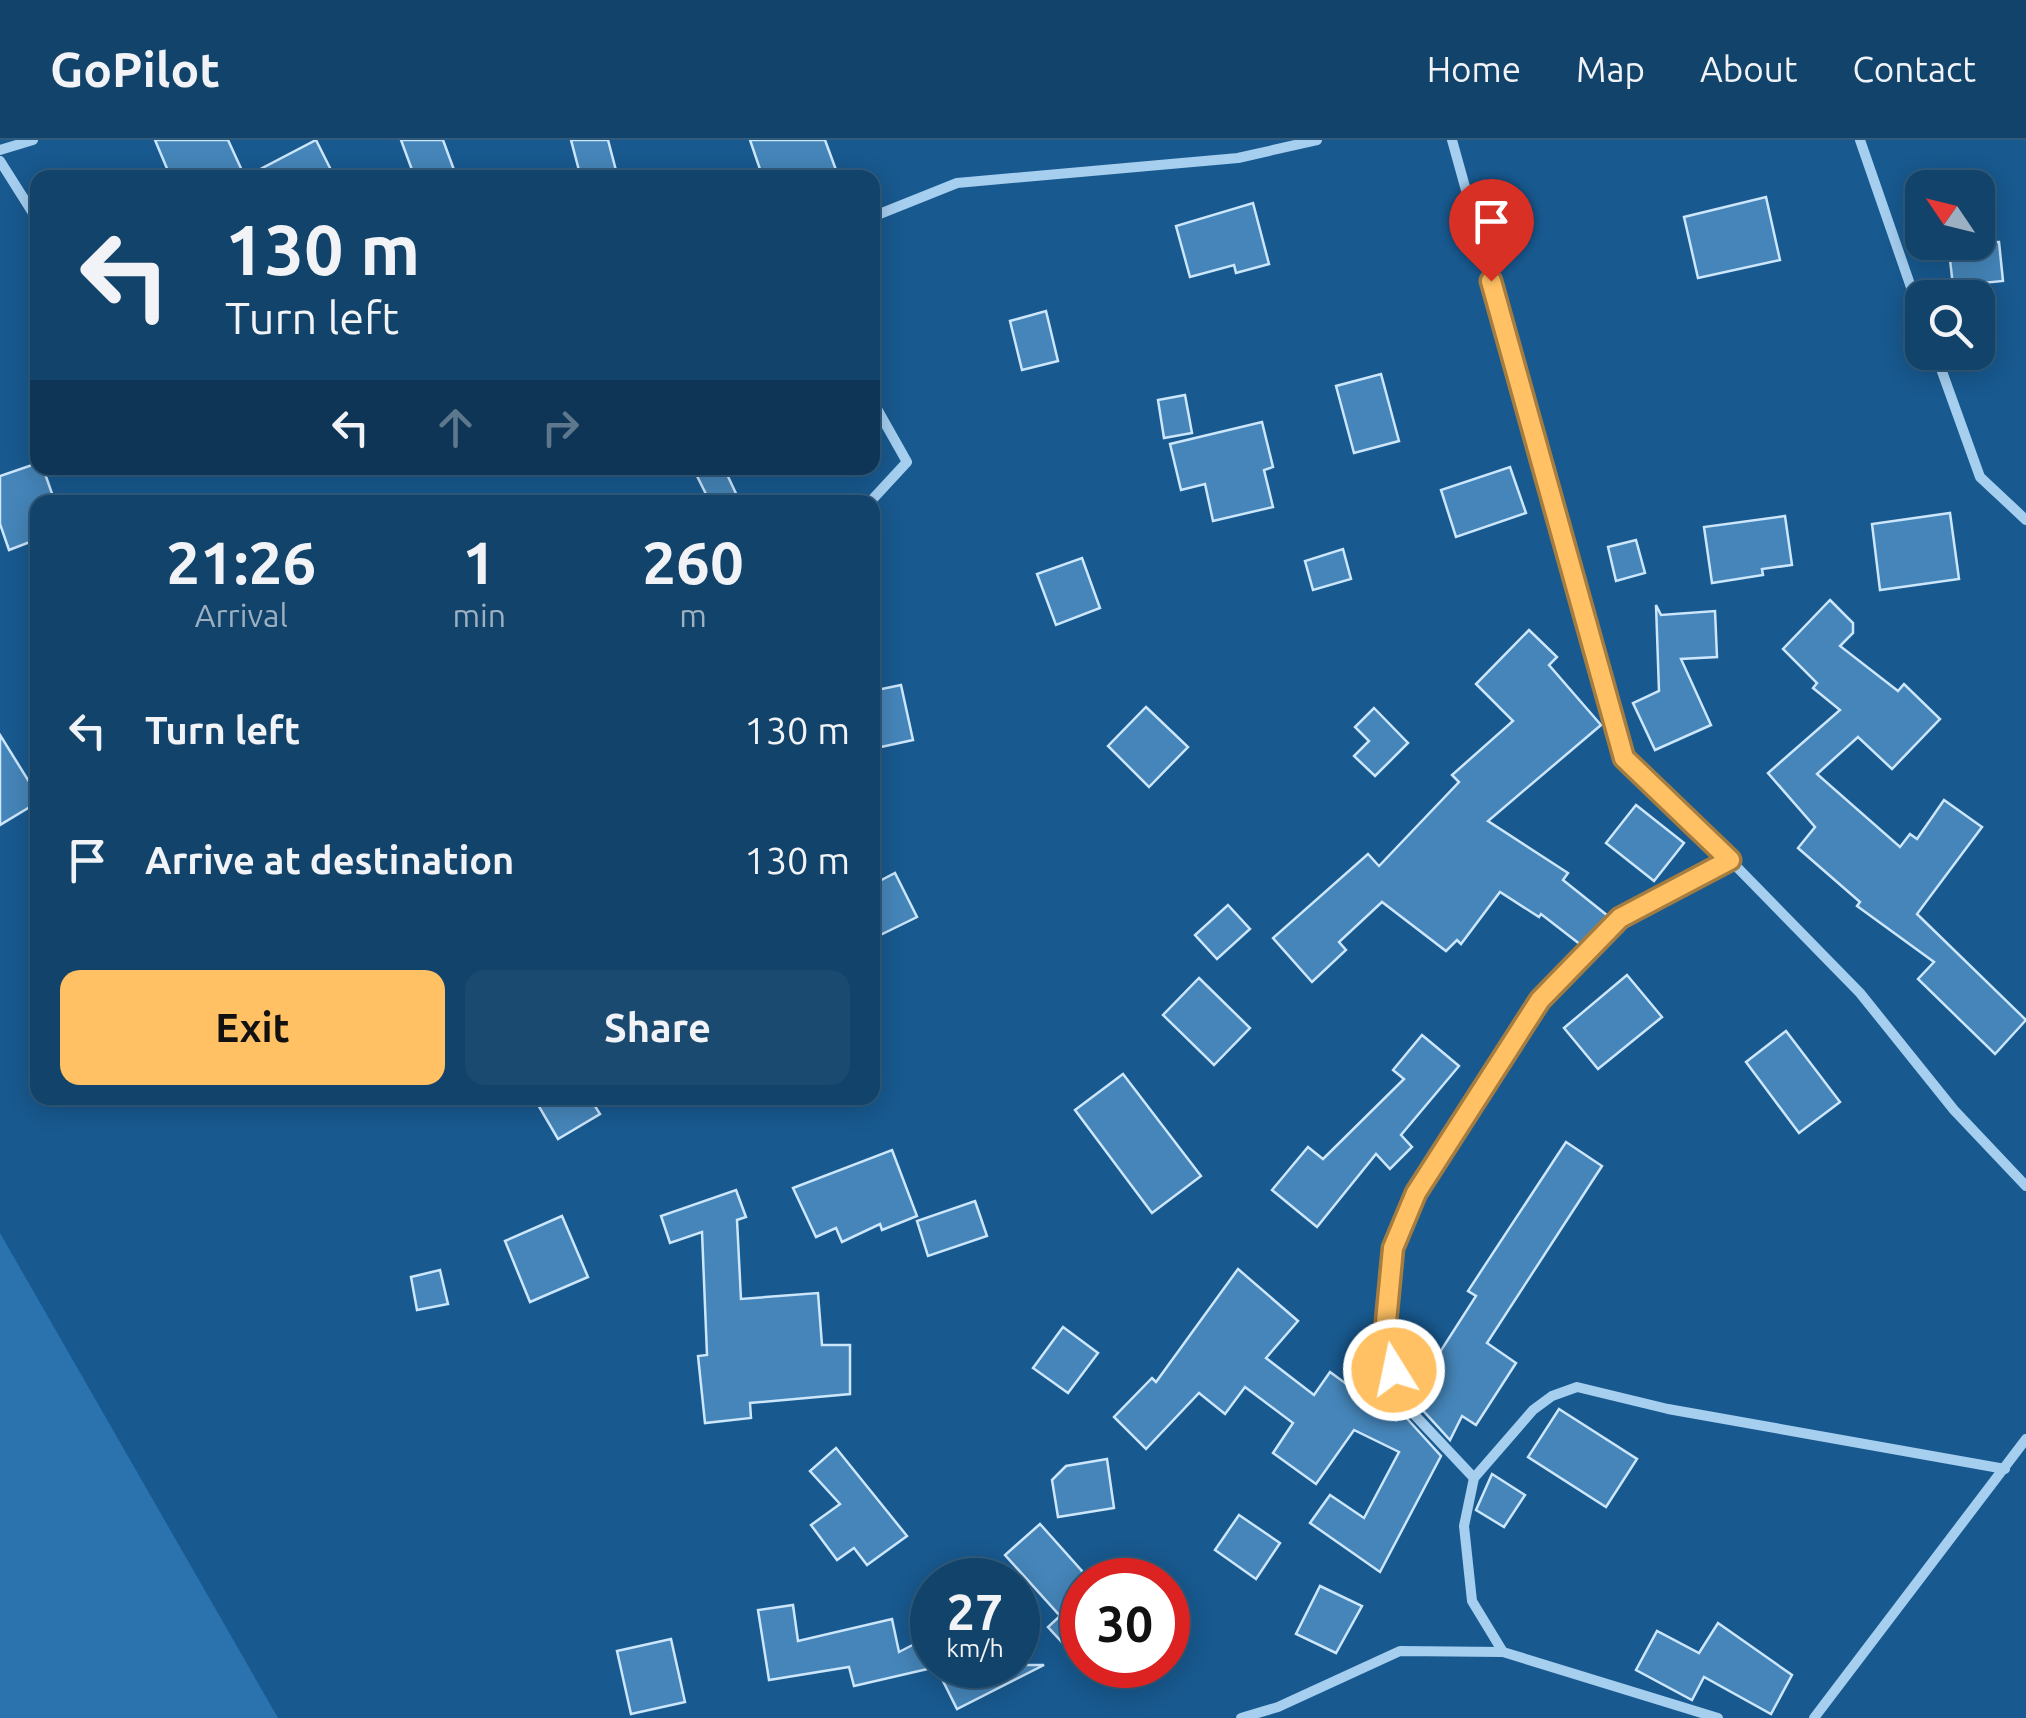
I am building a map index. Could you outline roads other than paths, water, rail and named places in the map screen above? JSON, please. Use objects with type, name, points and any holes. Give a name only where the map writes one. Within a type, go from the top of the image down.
[{"type":"street","points":[[0,150],[33,140]]},
{"type":"street","points":[[880,214],[958,183],[1238,158],[1317,140]]},
{"type":"street","points":[[1452,140],[1624,758],[1860,993],[1954,1110],[2026,1186]]},
{"type":"street","points":[[1860,140],[1908,280]]},
{"type":"street","points":[[0,160],[30,209]]},
{"type":"street","points":[[1941,370],[1980,477],[2026,520]]},
{"type":"street","points":[[876,495],[907,462],[880,414]]},
{"type":"street","points":[[1474,1478],[1410,1410],[1394,1370],[1386,1322],[1393,1248],[1416,1193],[1540,1000],[1620,918],[1730,860]]},
{"type":"street","points":[[1503,1652],[1472,1602],[1464,1526],[1474,1478],[1533,1410],[1552,1396],[1577,1387],[1668,1409],[2005,1469]]},
{"type":"street","points":[[1814,1718],[2026,1440]]},
{"type":"street","points":[[1241,1718],[1278,1707],[1400,1651],[1503,1652],[1718,1718]]}]
